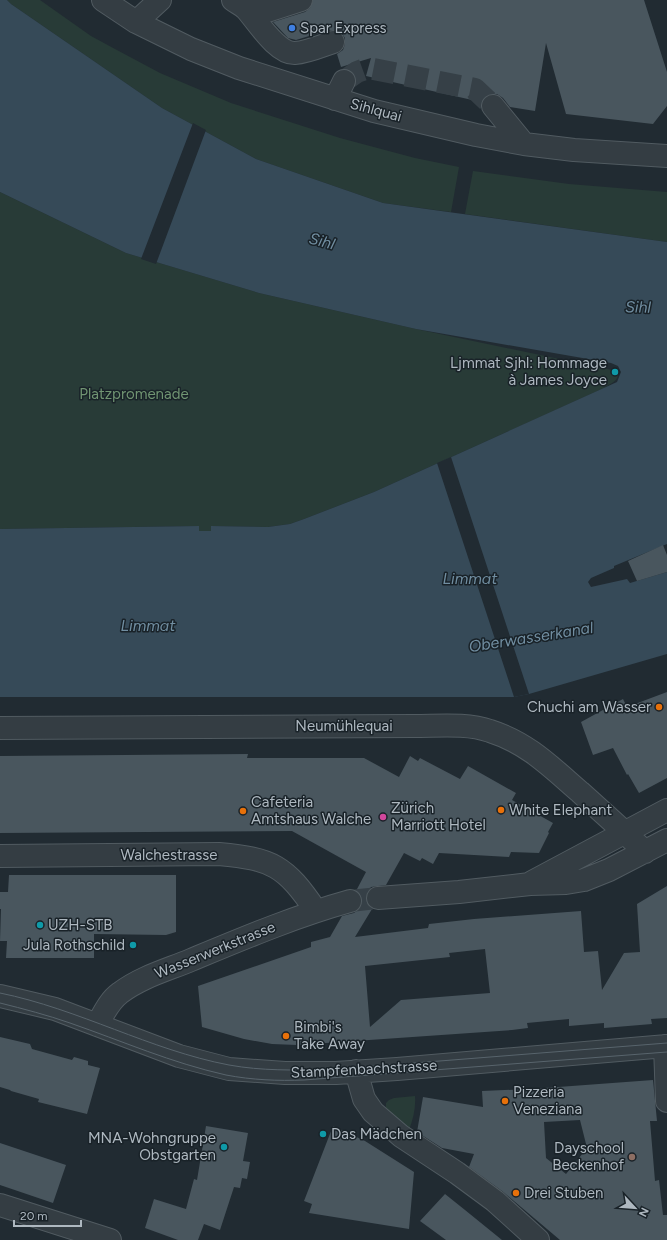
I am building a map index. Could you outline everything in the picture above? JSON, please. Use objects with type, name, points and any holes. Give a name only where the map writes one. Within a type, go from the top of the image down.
[{"type":"street","name":"Sihlquai","points":[[103,0],[136,22],[191,49],[239,68],[339,90],[374,111],[476,135],[524,144],[574,150],[667,156]]},
{"type":"street","points":[[136,22],[160,0]]},
{"type":"street","points":[[233,0],[245,8],[279,47],[287,52],[294,53],[307,51],[333,42]]},
{"type":"street","points":[[255,0],[257,4],[267,11],[301,0]]},
{"type":"street","points":[[493,106],[524,144]]},
{"type":"street","name":"Neumühlequai","points":[[0,728],[468,727],[489,730],[525,746],[625,832],[645,852]]},
{"type":"street","points":[[530,884],[667,810]]},
{"type":"street","points":[[378,898],[459,892],[530,884],[566,883],[584,880],[609,870],[667,840]]},
{"type":"street","name":"Walchestrasse","points":[[0,856],[218,854],[254,859],[270,863],[285,872],[303,892],[316,911]]},
{"type":"street","name":"Wasserwerkstrasse","points":[[97,1025],[109,1004],[119,994],[139,981],[259,932],[316,911],[350,901]]},
{"type":"street","name":"Stampfenbachstrasse","points":[[0,996],[55,1009],[178,1056],[229,1069],[285,1073],[336,1073],[666,1046]]},
{"type":"street","points":[[666,1046],[667,1101]]},
{"type":"street","points":[[356,1071],[364,1099],[373,1112],[401,1136],[495,1200],[538,1240]]},
{"type":"street","points":[[0,1205],[110,1240]]},
{"type":"green space","points":[[7,0],[40,0],[91,36],[115,49],[160,73],[231,103],[340,138],[415,158],[459,167],[451,212],[383,203],[256,159],[162,108]]},
{"type":"green space","points":[[473,171],[569,184],[667,192],[667,242],[465,214]]},
{"type":"green space","name":"Platzpromenade","points":[[0,192],[126,253],[259,293],[416,329],[612,370],[616,371],[618,375],[614,381],[604,388],[374,492],[290,524],[268,527],[211,526],[211,531],[199,531],[199,526],[0,529]]},
{"type":"green space","points":[[415,1096],[414,1113],[409,1130],[386,1111],[386,1103],[394,1098]]},
{"type":"water","points":[[0,0],[7,0],[162,108],[256,159],[383,203],[667,242],[667,544],[614,566],[614,568],[591,578],[588,582],[591,587],[627,579],[630,583],[667,572],[667,654],[514,697],[0,697],[0,529],[199,526],[199,531],[211,531],[211,526],[268,527],[290,524],[374,492],[617,382],[621,372],[618,366],[611,363],[416,329],[259,293],[126,253],[0,192]]},
{"type":"pier","points":[[193,123],[206,130],[156,264],[141,259]]},
{"type":"pier","points":[[451,457],[529,694],[514,697],[437,463]]},
{"type":"building","points":[[313,0],[644,0],[667,72],[667,106],[653,124],[566,114],[546,43],[535,111],[510,107],[503,98],[497,94],[485,96],[481,102],[366,76],[371,58],[341,67],[337,54],[343,50],[345,38],[341,32],[329,30],[296,40],[288,38],[273,22],[305,12],[310,8]]},
{"type":"building","points":[[663,545],[667,555],[667,572],[637,581],[628,561]]},
{"type":"building","points":[[667,692],[667,778],[639,793],[628,774],[627,775],[613,748],[593,755],[581,722],[623,699],[627,707]]},
{"type":"building","points":[[248,754],[247,758],[364,758],[399,777],[410,756],[418,761],[420,758],[460,779],[468,766],[516,793],[512,800],[553,823],[539,853],[511,852],[509,857],[439,853],[433,864],[422,858],[420,861],[404,853],[386,885],[371,887],[367,892],[367,905],[372,909],[355,937],[428,928],[429,924],[581,911],[584,952],[598,951],[602,990],[624,953],[640,952],[637,904],[667,886],[667,1018],[651,1019],[652,1024],[604,1028],[604,1023],[569,1026],[569,1019],[527,1023],[528,1028],[512,1030],[297,1045],[272,1044],[244,1039],[202,1027],[198,986],[311,947],[311,942],[330,937],[342,916],[354,913],[362,904],[362,898],[359,892],[356,891],[366,872],[292,831],[0,833],[0,756]],"holes":[[[485,949],[490,993],[401,1000],[370,1027],[365,966],[450,957],[449,953]]]},
{"type":"building","points":[[9,875],[176,875],[176,932],[166,935],[94,934],[94,958],[6,958],[7,941],[0,941],[0,892],[8,892]]},
{"type":"building","points":[[0,1037],[30,1044],[32,1049],[72,1060],[74,1057],[88,1061],[88,1065],[100,1068],[87,1114],[38,1102],[39,1099],[0,1087]]},
{"type":"building","points":[[653,1080],[657,1121],[650,1121],[655,1181],[659,1180],[663,1215],[667,1215],[667,1240],[560,1240],[502,1191],[469,1167],[474,1154],[442,1148],[417,1132],[423,1097],[483,1107],[482,1091]],"holes":[[[580,1120],[587,1148],[566,1174],[546,1158],[544,1122]]]},
{"type":"building","points":[[206,1126],[248,1133],[243,1161],[250,1162],[247,1179],[242,1178],[240,1188],[234,1187],[220,1230],[204,1224],[198,1240],[178,1240],[145,1228],[154,1199],[186,1209],[194,1179],[197,1180]]},
{"type":"building","points":[[333,1126],[365,1141],[414,1172],[409,1229],[309,1213],[312,1204],[304,1201]]},
{"type":"building","points":[[0,1143],[66,1165],[53,1203],[0,1185]]},
{"type":"building","points":[[445,1194],[502,1240],[446,1240],[420,1221]]},
{"type":"tunnel","points":[[344,81],[357,72],[368,68],[475,89],[493,106]]},
{"type":"tunnel","points":[[350,901],[378,898]]},
{"type":"tram line","points":[[0,993],[58,1009],[171,1050],[229,1065],[278,1070],[326,1070],[667,1043]]},
{"type":"tram line","points":[[0,1003],[61,1020],[147,1051],[206,1070],[236,1077],[255,1079],[304,1080],[667,1052]]},
{"type":"place","name":"Spar Express","points":[[292,28]]},
{"type":"place","name":"Ljmmat Sjhl: Hommage à James Joyce","points":[[615,372]]},
{"type":"place","name":"Chuchi am Wasser","points":[[659,707]]},
{"type":"place","name":"White Elephant","points":[[501,810]]},
{"type":"place","name":"Cafeteria Amtshaus Walche","points":[[243,811]]},
{"type":"place","name":"Zürich Marriott Hotel","points":[[383,817]]},
{"type":"place","name":"UZH-STB","points":[[40,925]]},
{"type":"place","name":"Jula Rothschild","points":[[133,945]]},
{"type":"place","name":"Bimbi's Take Away","points":[[286,1036]]},
{"type":"place","name":"Pizzeria Veneziana","points":[[505,1101]]},
{"type":"place","name":"Das Mädchen","points":[[323,1134]]},
{"type":"place","name":"MNA-Wohngruppe Obstgarten","points":[[224,1147]]},
{"type":"place","name":"Dayschool Beckenhof","points":[[632,1157]]},
{"type":"place","name":"Drei Stuben","points":[[516,1193]]},
{"type":"water label","name":"Sihl","points":[[322,241]]},
{"type":"water label","name":"Sihl","points":[[638,307]]},
{"type":"water label","name":"Limmat","points":[[470,578]]},
{"type":"water label","name":"Limmat","points":[[148,625]]},
{"type":"water label","name":"Oberwasserkanal","points":[[531,637]]}]
